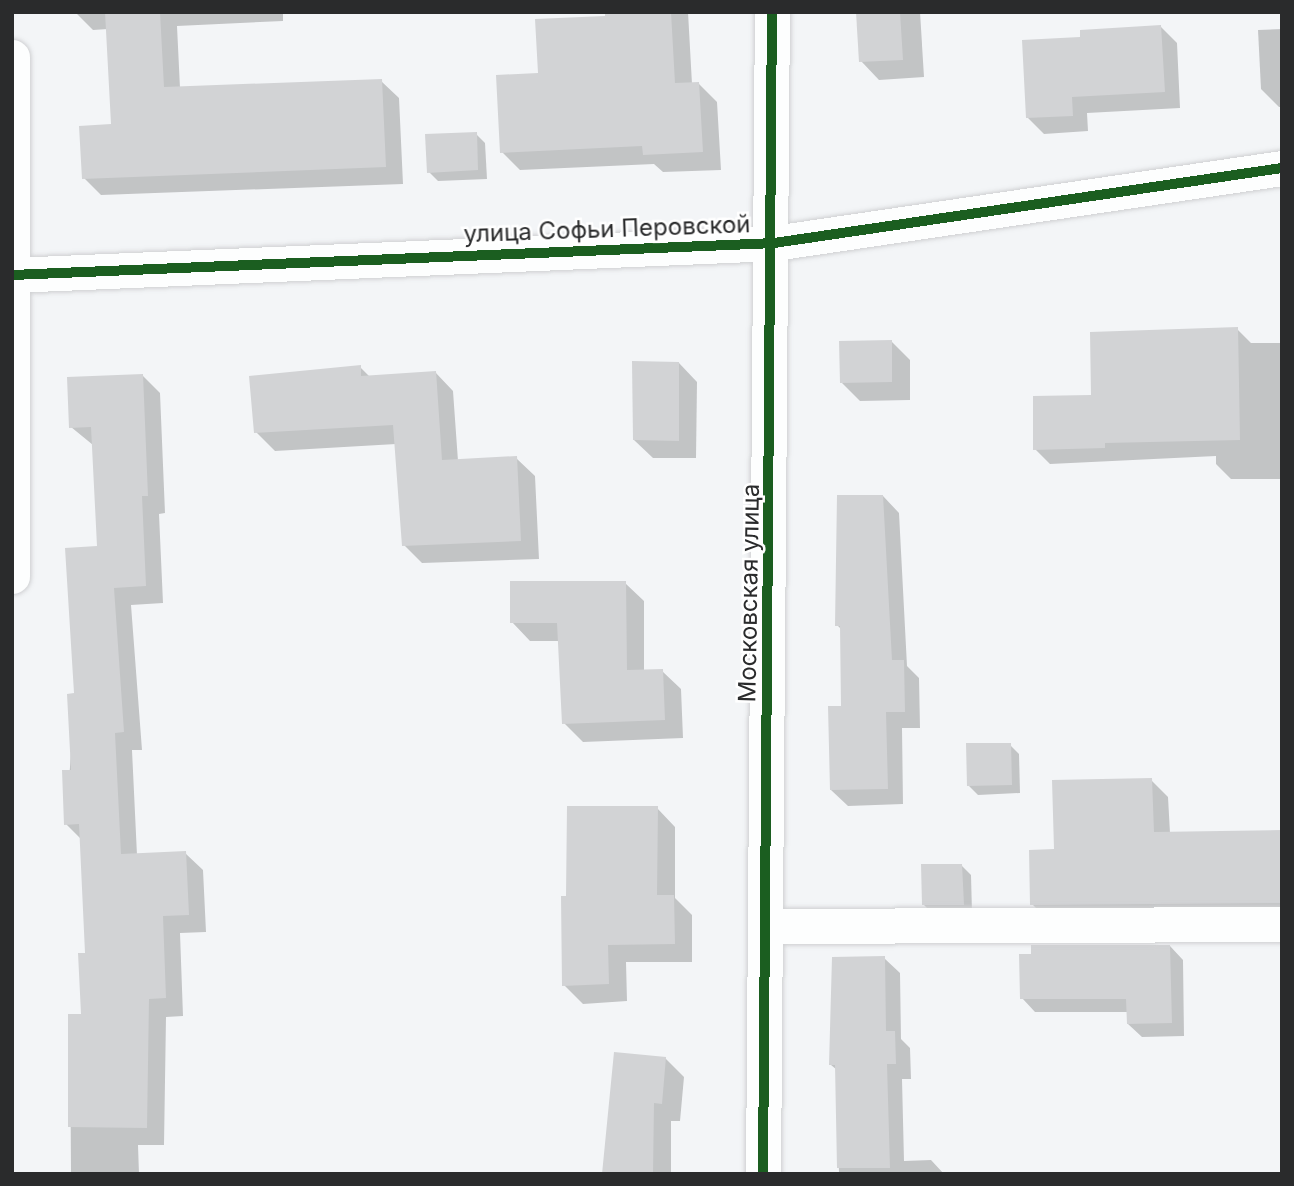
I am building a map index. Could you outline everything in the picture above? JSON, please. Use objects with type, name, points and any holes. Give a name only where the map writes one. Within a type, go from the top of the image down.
[{"type":"street","name":"Московская улица","points":[[763,1174],[774,243],[772,12]]},
{"type":"street","points":[[12,57],[12,576]]},
{"type":"street","name":"улица Софьи Перовской","points":[[13,275],[774,243],[1282,168]]},
{"type":"street","points":[[766,926],[1282,924]]},
{"type":"building","points":[[105,12],[160,12],[164,87],[382,79],[386,167],[82,179],[79,126],[111,124]]},
{"type":"building","points":[[605,12],[671,12],[675,83],[699,82],[703,152],[643,155],[642,146],[500,153],[496,75],[538,73],[535,19],[605,16]]},
{"type":"building","points":[[856,12],[900,12],[903,60],[859,62]]},
{"type":"building","points":[[1161,25],[1165,92],[1072,97],[1073,116],[1026,118],[1022,40],[1080,37],[1080,30]]},
{"type":"building","points":[[477,132],[478,170],[427,173],[425,134]]},
{"type":"building","points":[[1238,327],[1240,440],[1105,443],[1105,448],[1033,450],[1033,396],[1091,395],[1090,332]]},
{"type":"building","points":[[892,340],[892,382],[840,383],[839,341]]},
{"type":"building","points":[[632,361],[679,362],[679,441],[633,440]]},
{"type":"building","points":[[361,365],[361,376],[436,371],[442,460],[517,456],[521,541],[402,546],[393,425],[254,433],[249,376]]},
{"type":"building","points":[[143,374],[148,496],[142,496],[146,586],[114,588],[124,732],[115,733],[121,854],[186,851],[189,915],[163,916],[166,998],[149,999],[147,1128],[68,1127],[68,1014],[81,1014],[78,953],[85,953],[79,824],[64,825],[62,770],[71,770],[67,694],[74,693],[65,548],[97,546],[91,427],[69,428],[67,377]]},
{"type":"building","points":[[837,495],[883,495],[892,660],[904,660],[905,712],[886,712],[888,789],[830,790],[828,706],[841,706],[840,626],[835,626]]},
{"type":"building","points":[[510,581],[626,581],[627,670],[663,669],[665,720],[562,724],[557,623],[510,623]]},
{"type":"building","points":[[966,743],[1011,743],[1012,785],[967,786]]},
{"type":"building","points":[[1152,778],[1154,832],[1282,830],[1282,903],[1030,905],[1029,850],[1054,849],[1052,780]]},
{"type":"building","points":[[567,806],[658,806],[657,895],[674,895],[675,944],[608,945],[609,984],[562,986],[561,896],[566,896]]},
{"type":"building","points":[[921,864],[962,864],[964,905],[922,905]]},
{"type":"building","points":[[1031,945],[1170,945],[1172,1023],[1127,1024],[1126,999],[1020,999],[1019,954],[1031,954]]},
{"type":"building","points":[[885,956],[886,1031],[895,1031],[896,1064],[887,1064],[890,1168],[837,1168],[835,1065],[829,1065],[832,957]]},
{"type":"building","points":[[614,1052],[666,1057],[662,1104],[654,1103],[653,1174],[602,1174]]},
{"type":"cycle path","points":[[763,1174],[772,12]]},
{"type":"cycle path","points":[[12,275],[774,243],[1282,168]]}]
